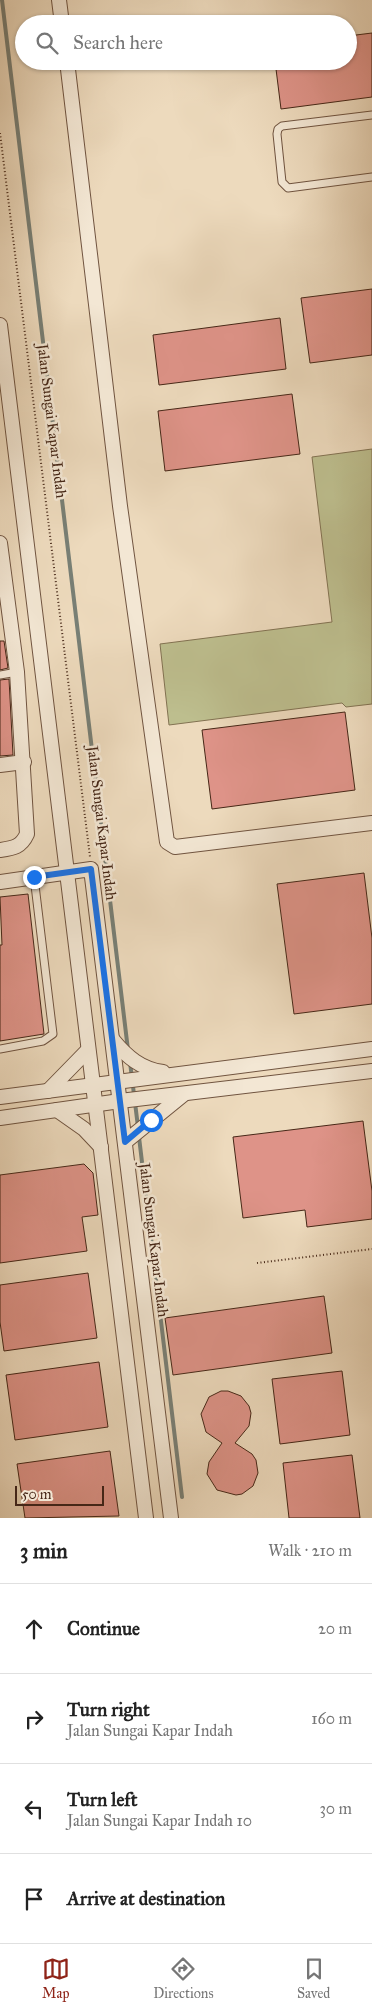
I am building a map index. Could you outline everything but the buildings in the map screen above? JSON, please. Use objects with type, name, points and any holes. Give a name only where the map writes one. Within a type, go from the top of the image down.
[{"type":"street","points":[[59,0],[61,15]]},
{"type":"street","points":[[68,70],[120,506],[167,842],[175,848],[372,823]]},
{"type":"street","points":[[0,325],[146,1518]]},
{"type":"street","points":[[0,542],[2,582],[17,672],[27,834],[17,848],[0,850]]},
{"type":"street","points":[[0,765],[24,762]]},
{"type":"street","points":[[0,882],[91,869]]},
{"type":"street","name":"Jalan Sungai Kapar Indah","points":[[91,869],[113,1040],[122,1081],[125,1142],[172,1518]]},
{"type":"street","points":[[113,1040],[126,1055],[138,1064],[154,1071],[173,1074]]},
{"type":"street","points":[[0,1097],[372,1049]]},
{"type":"street","points":[[48,1091],[88,1050]]},
{"type":"street","points":[[0,1118],[124,1100],[372,1071]]},
{"type":"street","points":[[125,1142],[184,1093]]},
{"type":"street","points":[[57,1110],[84,1129],[101,1147]]},
{"type":"lane","points":[[372,115],[282,126],[278,129],[277,134],[282,182],[288,188],[372,178]]},
{"type":"lane","points":[[0,675],[17,672]]},
{"type":"lane","points":[[0,1049],[43,1041],[53,1034],[34,877]]},
{"type":"path","name":"Jalan Sungai Kapar Indah","points":[[0,133],[91,869]]},
{"type":"path","points":[[257,1264],[372,1249]]},
{"type":"green space","points":[[372,449],[372,704],[346,707],[342,703],[169,725],[160,644],[332,622],[312,457]]},
{"type":"waterway","points":[[2,0],[128,1050]]},
{"type":"waterway","points":[[130,1062],[138,1127]]},
{"type":"waterway","points":[[139,1137],[182,1497]]},
{"type":"route","points":[[34,877],[91,869],[125,1142],[151,1120]]}]
